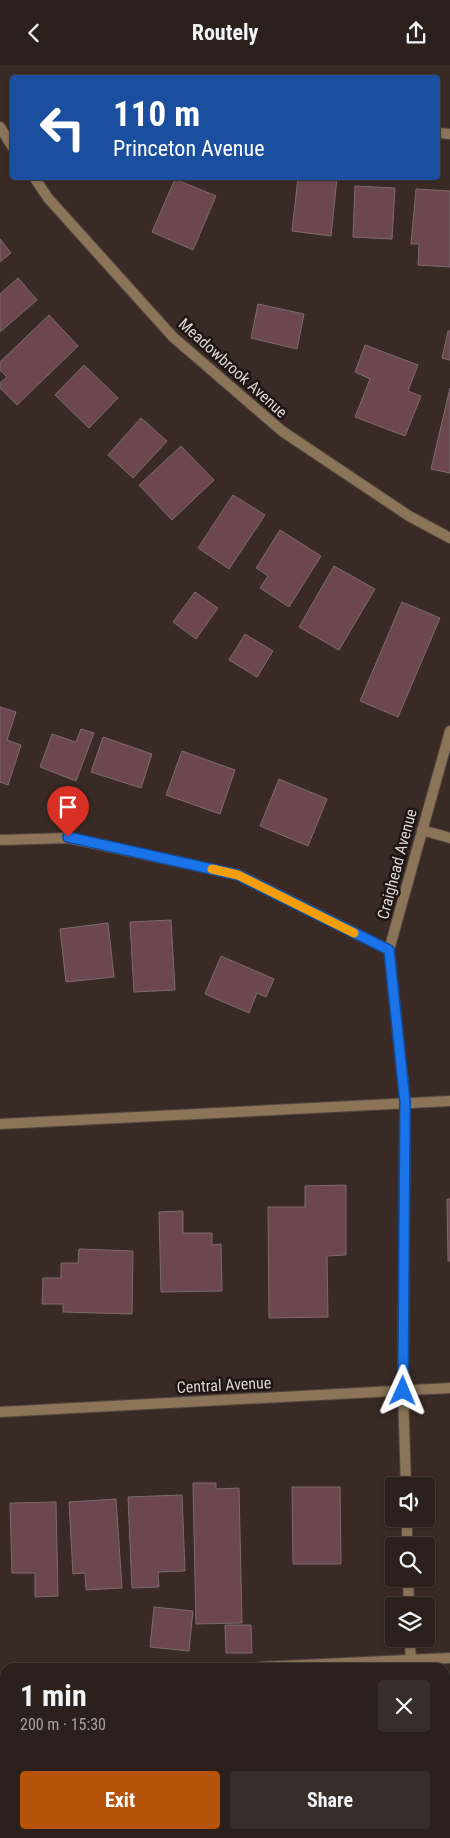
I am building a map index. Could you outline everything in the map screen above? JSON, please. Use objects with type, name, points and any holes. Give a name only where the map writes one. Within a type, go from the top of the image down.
[{"type":"street","points":[[0,127],[10,143]]},
{"type":"street","name":"Meadowbrook Avenue","points":[[36,180],[48,198],[173,337],[282,431],[410,516],[450,538]]},
{"type":"street","name":"Craighead Avenue","points":[[406,1477],[403,1391],[405,1102],[389,950],[450,731]]},
{"type":"street","points":[[422,830],[450,838]]},
{"type":"street","points":[[0,840],[68,837],[238,875],[389,950]]},
{"type":"street","points":[[0,1124],[450,1101]]},
{"type":"street","name":"Central Avenue","points":[[0,1412],[450,1389]]},
{"type":"street","points":[[410,1647],[411,1663]]},
{"type":"street","points":[[418,1663],[450,1658]]},
{"type":"building","points":[[175,180],[216,196],[193,250],[152,232]]},
{"type":"building","points":[[298,180],[337,180],[331,236],[292,231]]},
{"type":"building","points":[[355,186],[395,188],[392,239],[353,237]]},
{"type":"building","points":[[416,189],[450,191],[450,267],[418,265],[419,244],[411,244]]},
{"type":"building","points":[[0,239],[11,253],[0,262]]},
{"type":"building","points":[[18,278],[37,300],[0,332],[0,294]]},
{"type":"building","points":[[258,304],[304,314],[297,349],[251,338]]},
{"type":"building","points":[[49,315],[78,346],[17,405],[0,388],[0,383],[7,377],[0,370],[0,362]]},
{"type":"building","points":[[448,331],[450,331],[450,360],[442,358]]},
{"type":"building","points":[[365,345],[418,365],[408,391],[421,396],[405,436],[355,417],[370,379],[355,372]]},
{"type":"building","points":[[84,365],[118,398],[89,428],[55,395]]},
{"type":"building","points":[[450,388],[450,473],[431,469]]},
{"type":"building","points":[[141,418],[167,441],[133,478],[108,455]]},
{"type":"building","points":[[181,446],[214,480],[172,520],[139,485]]},
{"type":"building","points":[[233,495],[265,515],[229,569],[198,548]]},
{"type":"building","points":[[280,530],[321,556],[289,607],[260,588],[268,576],[256,568]]},
{"type":"building","points":[[334,566],[375,589],[339,650],[299,627]]},
{"type":"building","points":[[195,592],[218,608],[196,639],[173,622]]},
{"type":"building","points":[[402,602],[440,618],[398,717],[360,701]]},
{"type":"building","points":[[245,634],[273,651],[257,677],[229,660]]},
{"type":"building","points":[[0,707],[16,712],[7,740],[21,745],[8,785],[0,782]]},
{"type":"building","points":[[81,729],[94,733],[76,781],[40,767],[52,734],[76,742]]},
{"type":"building","points":[[103,737],[152,754],[141,788],[91,772]]},
{"type":"building","points":[[182,751],[235,770],[220,814],[166,795]]},
{"type":"building","points":[[279,779],[327,799],[308,846],[260,826]]},
{"type":"building","points":[[171,920],[175,990],[134,992],[130,922]]},
{"type":"building","points":[[108,923],[114,977],[66,982],[60,929]]},
{"type":"building","points":[[221,956],[274,979],[266,997],[257,993],[249,1013],[205,994]]},
{"type":"building","points":[[346,1185],[346,1255],[327,1256],[328,1317],[269,1318],[268,1207],[305,1207],[305,1186]]},
{"type":"building","points":[[447,1199],[450,1199],[450,1261],[448,1261]]},
{"type":"building","points":[[183,1211],[183,1233],[212,1233],[212,1245],[221,1244],[222,1291],[161,1292],[159,1212]]},
{"type":"building","points":[[79,1249],[133,1251],[132,1314],[63,1312],[63,1304],[42,1304],[43,1278],[61,1278],[61,1263],[78,1263]]},
{"type":"building","points":[[193,1483],[216,1483],[216,1489],[239,1488],[242,1623],[196,1624]]},
{"type":"building","points":[[292,1487],[340,1487],[341,1564],[293,1564]]},
{"type":"building","points":[[182,1495],[185,1571],[158,1572],[159,1587],[132,1588],[128,1497]]},
{"type":"building","points":[[116,1499],[122,1588],[86,1590],[85,1573],[73,1574],[69,1502]]},
{"type":"building","points":[[56,1502],[58,1596],[35,1597],[35,1573],[12,1573],[10,1503]]},
{"type":"building","points":[[154,1607],[193,1611],[189,1651],[150,1647]]},
{"type":"building","points":[[225,1625],[251,1625],[252,1653],[226,1653]]},
{"type":"slow traffic","points":[[212,869],[238,875],[354,933]]},
{"type":"route","points":[[68,837],[238,875],[389,950],[405,1102],[403,1391]]}]
